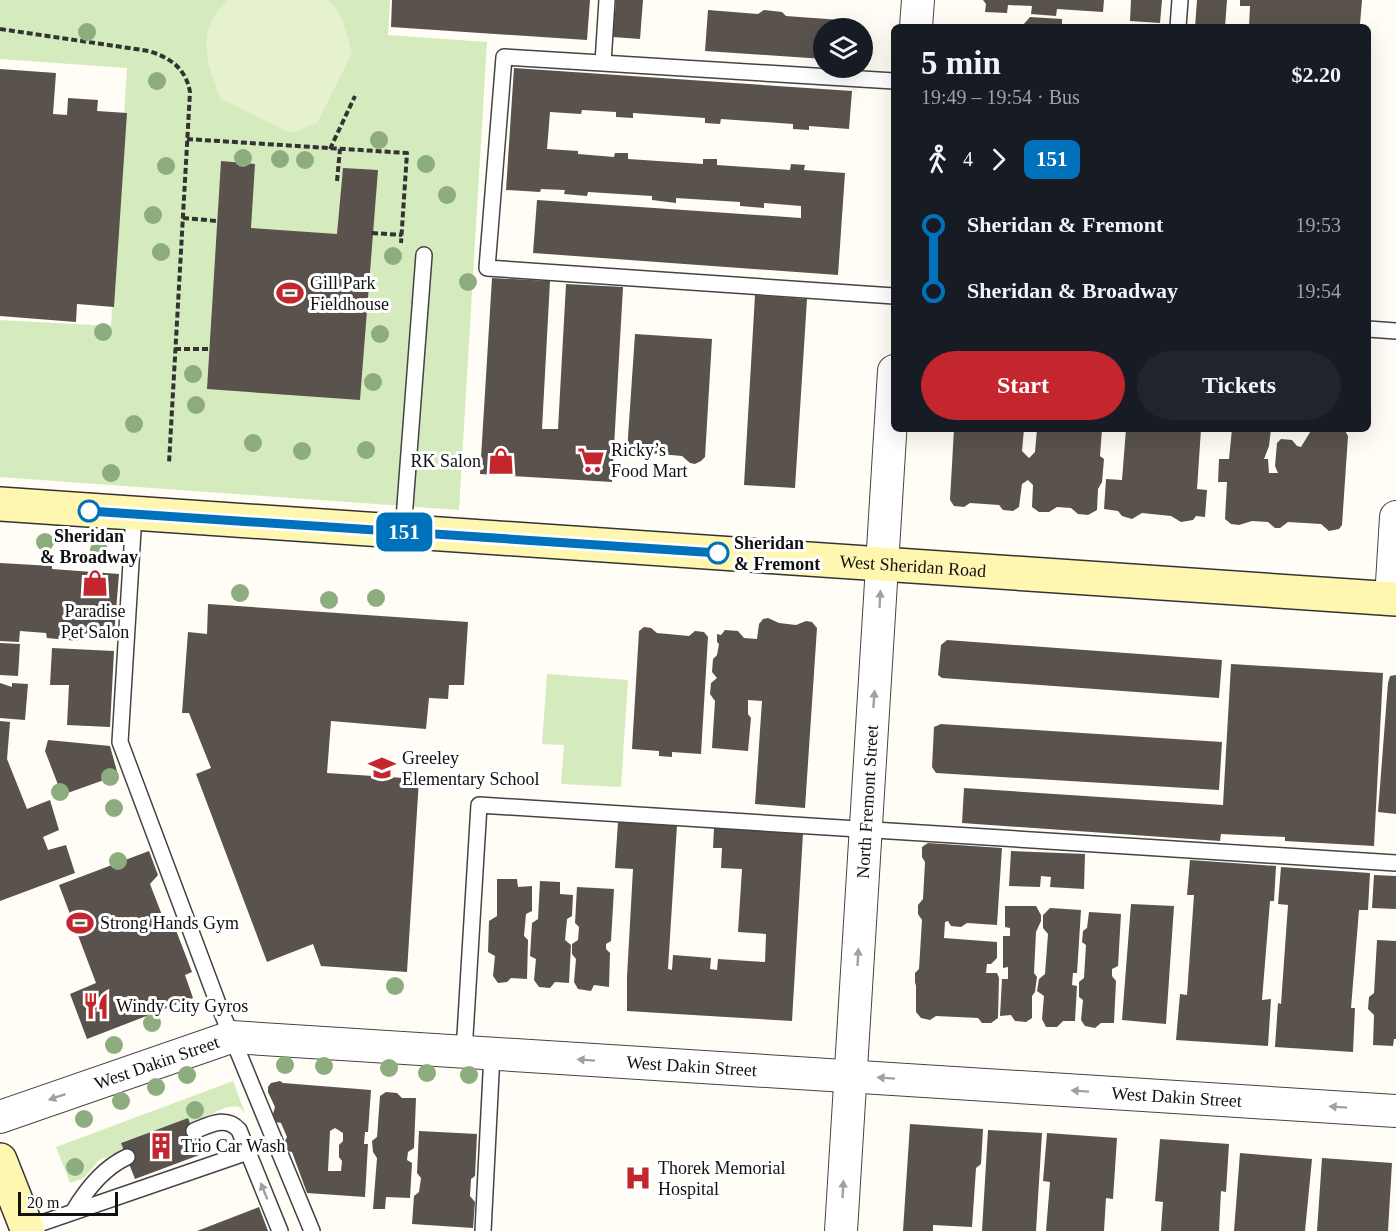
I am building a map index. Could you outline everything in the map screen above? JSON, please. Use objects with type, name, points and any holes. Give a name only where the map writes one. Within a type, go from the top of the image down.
[{"type":"street","points":[[916,24],[918,0]]},
{"type":"street","name":"North Fremont Street","points":[[841,1231],[891,420]]},
{"type":"street","name":"West Sheridan Road","points":[[0,504],[1394,599]]},
{"type":"street","points":[[1394,599],[1396,517]]},
{"type":"street","name":"West Dakin Street","points":[[0,1117],[231,1037],[1396,1111]]},
{"type":"street","points":[[0,1160],[27,1230]]},
{"type":"lane","points":[[603,63],[607,0]]},
{"type":"lane","points":[[1178,24],[1180,0]]},
{"type":"lane","points":[[891,81],[504,57],[487,268],[891,296]]},
{"type":"lane","points":[[403,532],[424,255]]},
{"type":"lane","points":[[1371,329],[1396,331]]},
{"type":"lane","points":[[134,514],[120,742],[231,1037],[312,1231]]},
{"type":"lane","points":[[483,1231],[478,1053],[479,805],[1396,863]]},
{"type":"lane","points":[[194,1131],[224,1121],[233,1123],[239,1130],[280,1231]]},
{"type":"lane","points":[[27,1230],[248,1152]]},
{"type":"lane","points":[[73,1212],[82,1197],[104,1172],[112,1164],[127,1157]]},
{"type":"path","points":[[0,28],[149,51],[163,55],[173,62],[188,81],[190,93],[169,463]]},
{"type":"path","points":[[330,149],[355,96]]},
{"type":"path","points":[[187,139],[407,153],[401,246]]},
{"type":"path","points":[[337,181],[340,149]]},
{"type":"path","points":[[183,218],[217,221]]},
{"type":"path","points":[[372,233],[402,235]]},
{"type":"path","points":[[175,349],[209,349]]},
{"type":"green space","points":[[0,0],[390,0],[388,35],[487,42],[459,510],[0,477],[0,320],[111,326],[127,68],[0,59]]},
{"type":"green space","points":[[227,0],[328,0],[333,5],[344,24],[352,53],[317,123],[291,133],[221,99],[211,72],[207,53],[207,34],[215,14]]},
{"type":"green space","points":[[547,674],[628,680],[621,787],[561,784],[564,745],[542,744]]},
{"type":"green space","points":[[233,1081],[245,1113],[239,1107],[226,1108],[191,1126],[188,1118],[122,1142],[124,1150],[99,1160],[84,1178],[70,1183],[56,1147]]},
{"type":"building","points":[[392,0],[590,0],[587,40],[391,27]]},
{"type":"building","points":[[616,0],[643,0],[640,39],[613,37]]},
{"type":"building","points":[[983,0],[1104,0],[1103,12],[1057,9],[1056,16],[1031,14],[1032,6],[1008,5],[1007,13],[985,12],[986,4]]},
{"type":"building","points":[[1131,0],[1162,0],[1160,23],[1130,21]]},
{"type":"building","points":[[1197,0],[1227,0],[1225,24],[1195,24]]},
{"type":"building","points":[[1240,0],[1362,0],[1360,24],[1249,24],[1250,6],[1240,6]]},
{"type":"building","points":[[708,10],[758,14],[764,10],[782,12],[786,16],[814,18],[813,58],[705,51]]},
{"type":"building","points":[[1030,17],[1062,19],[1062,24],[1024,24]]},
{"type":"building","points":[[514,68],[852,91],[849,129],[809,126],[809,130],[793,129],[793,124],[721,119],[720,124],[705,123],[705,118],[633,113],[633,118],[616,117],[616,112],[582,110],[581,114],[550,112],[547,149],[614,157],[615,153],[628,153],[628,159],[703,164],[703,159],[717,159],[717,165],[790,170],[791,164],[805,165],[804,170],[845,173],[838,275],[533,253],[537,200],[801,218],[801,206],[764,203],[764,208],[740,206],[740,202],[676,198],[676,203],[652,200],[652,196],[588,192],[587,196],[564,194],[565,190],[541,189],[540,192],[506,190]]},
{"type":"building","points":[[0,69],[56,73],[53,114],[67,115],[68,98],[98,100],[97,111],[127,113],[114,307],[77,304],[76,322],[0,316]]},
{"type":"building","name":"Gill Park Fieldhouse","points":[[221,161],[255,164],[251,228],[337,234],[343,168],[378,170],[360,400],[207,389]]},
{"type":"building","points":[[492,278],[550,281],[542,429],[558,429],[566,284],[623,287],[612,482],[480,474]]},
{"type":"building","points":[[755,295],[807,299],[795,488],[744,485]]},
{"type":"building","points":[[635,334],[712,339],[705,457],[695,464],[682,456],[649,453],[639,459],[627,452]]},
{"type":"building","points":[[954,432],[1024,432],[1022,451],[1029,458],[1035,452],[1037,432],[1102,432],[1100,456],[1104,459],[1102,482],[1098,489],[1097,510],[1088,515],[1078,514],[1071,508],[1057,507],[1049,512],[1039,512],[1032,507],[1033,485],[1028,480],[1022,484],[1019,507],[1013,511],[1003,510],[999,505],[970,503],[964,507],[954,506],[950,500]]},
{"type":"building","points":[[1126,432],[1201,432],[1197,489],[1207,490],[1205,517],[1196,516],[1193,520],[1181,522],[1171,516],[1142,513],[1132,519],[1122,516],[1118,511],[1104,509],[1106,479],[1122,480]]},
{"type":"building","points":[[1232,432],[1271,432],[1264,459],[1268,459],[1269,473],[1278,473],[1275,466],[1277,443],[1281,439],[1292,440],[1301,447],[1310,432],[1346,432],[1348,436],[1342,525],[1339,529],[1329,531],[1321,524],[1288,522],[1280,528],[1275,528],[1268,522],[1252,521],[1239,525],[1231,524],[1225,519],[1227,482],[1218,482],[1219,459],[1229,459]]},
{"type":"building","points":[[0,563],[119,574],[114,636],[78,633],[78,641],[47,638],[46,633],[20,631],[19,642],[0,641]]},
{"type":"building","points":[[208,604],[468,622],[464,685],[449,685],[448,699],[429,698],[426,729],[331,721],[327,773],[419,779],[407,972],[321,966],[313,944],[267,962],[196,774],[211,768],[189,713],[182,713],[188,632],[207,634]]},
{"type":"building","points":[[768,618],[779,623],[796,625],[806,621],[812,622],[817,628],[805,808],[755,804],[762,701],[748,700],[748,714],[751,718],[748,751],[712,748],[715,701],[710,694],[711,683],[717,678],[712,672],[713,659],[717,655],[719,644],[717,634],[721,635],[725,630],[738,631],[744,638],[757,639],[759,624],[763,619]]},
{"type":"building","points":[[644,627],[651,628],[657,633],[689,636],[695,631],[704,632],[708,637],[701,754],[672,752],[672,757],[659,756],[659,751],[632,749],[639,631]]},
{"type":"building","points":[[947,640],[1222,660],[1219,698],[942,678],[938,675],[941,645]]},
{"type":"building","points":[[0,643],[20,644],[18,676],[0,675]]},
{"type":"building","points":[[52,648],[114,651],[110,727],[67,725],[69,685],[50,685]]},
{"type":"building","points":[[1231,664],[1383,673],[1374,846],[1285,841],[1285,837],[1221,834],[1220,841],[962,823],[964,788],[1223,805]]},
{"type":"building","points":[[1396,675],[1396,814],[1378,812],[1388,683],[1390,676]]},
{"type":"building","points":[[0,683],[12,687],[12,683],[28,684],[25,720],[0,718]]},
{"type":"building","points":[[0,721],[10,722],[7,759],[27,809],[50,800],[59,830],[43,837],[48,850],[66,845],[75,873],[0,901]]},
{"type":"building","points":[[941,724],[1222,742],[1219,790],[936,773],[932,767],[934,727]]},
{"type":"building","points":[[48,740],[110,746],[118,775],[62,795],[45,751]]},
{"type":"building","points":[[618,821],[677,825],[668,969],[672,970],[673,955],[711,958],[710,969],[717,970],[718,959],[765,962],[766,934],[738,932],[742,869],[721,868],[722,848],[713,848],[714,828],[803,833],[792,1021],[627,1011],[633,869],[615,868]]},
{"type":"building","points":[[928,843],[1002,848],[997,925],[967,923],[961,927],[951,926],[948,921],[945,922],[944,938],[997,942],[997,958],[991,964],[987,964],[986,973],[997,973],[999,978],[998,1018],[991,1023],[982,1023],[978,1018],[936,1016],[930,1020],[921,1018],[916,1012],[915,973],[919,969],[922,920],[918,914],[918,905],[923,899],[925,862],[922,857],[922,847]]},
{"type":"building","points":[[149,851],[158,875],[150,884],[167,928],[174,925],[192,972],[185,975],[193,998],[87,1039],[70,994],[96,983],[59,885]]},
{"type":"building","points":[[1011,851],[1085,854],[1084,889],[1050,887],[1051,877],[1041,876],[1040,887],[1009,886]]},
{"type":"building","points":[[1190,860],[1276,866],[1274,901],[1270,901],[1262,1000],[1271,999],[1268,1046],[1176,1040],[1180,994],[1187,995],[1194,895],[1187,895]]},
{"type":"building","points":[[1281,867],[1370,873],[1368,910],[1359,910],[1351,1008],[1355,1008],[1353,1052],[1275,1047],[1278,1003],[1281,1004],[1288,905],[1278,904]]},
{"type":"building","points":[[1374,875],[1396,876],[1396,909],[1372,908]]},
{"type":"building","points":[[497,879],[517,879],[518,887],[532,886],[532,911],[526,914],[524,936],[528,940],[527,979],[511,978],[507,982],[498,983],[493,976],[495,956],[488,952],[489,921],[497,916]]},
{"type":"building","points":[[540,881],[560,882],[560,894],[573,895],[572,916],[567,919],[565,940],[571,945],[569,983],[555,982],[550,988],[539,987],[534,980],[536,959],[530,956],[532,923],[538,919]]},
{"type":"building","points":[[577,887],[614,889],[611,941],[606,944],[606,949],[610,953],[609,987],[594,985],[591,991],[578,989],[574,982],[576,959],[572,954],[572,944],[578,940],[579,927],[575,923]]},
{"type":"building","points":[[1131,904],[1174,906],[1166,1024],[1122,1020]]},
{"type":"building","points":[[1005,906],[1036,906],[1041,915],[1036,932],[1034,973],[1037,977],[1035,992],[1032,996],[1032,1018],[1026,1022],[1015,1021],[1011,1015],[1000,1016],[1002,979],[1008,979],[1008,967],[1003,968],[1003,936],[1010,936],[1010,928],[1005,927]]},
{"type":"building","points":[[1050,908],[1081,910],[1077,973],[1073,973],[1072,985],[1077,986],[1075,1021],[1063,1021],[1057,1027],[1046,1027],[1042,1019],[1044,996],[1037,991],[1039,979],[1045,974],[1048,934],[1043,928],[1043,915]]},
{"type":"building","points":[[1089,912],[1121,914],[1118,966],[1112,969],[1112,976],[1116,981],[1114,1023],[1101,1023],[1095,1028],[1085,1026],[1081,1020],[1083,1000],[1079,997],[1079,982],[1084,978],[1086,945],[1082,942],[1083,931],[1087,928]]},
{"type":"building","points":[[1377,940],[1396,941],[1396,1039],[1394,1039],[1393,1046],[1373,1045],[1374,1015],[1368,1009],[1369,997],[1374,993]]},
{"type":"building","points":[[280,1081],[371,1090],[368,1132],[365,1132],[364,1144],[368,1144],[365,1197],[307,1193],[292,1152],[287,1151],[284,1143],[287,1137],[281,1123],[276,1122],[273,1114],[275,1107],[268,1092],[271,1083]],"holes":[[[335,1128],[343,1133],[343,1141],[339,1145],[341,1171],[328,1171],[330,1131]]]},
{"type":"building","points":[[386,1092],[397,1093],[402,1098],[416,1098],[414,1148],[408,1152],[407,1160],[412,1163],[410,1198],[386,1197],[385,1209],[373,1209],[377,1158],[373,1152],[372,1141],[377,1137],[380,1096]]},
{"type":"building","name":"Trio Car Wash","points":[[188,1118],[202,1154],[135,1179],[121,1143]]},
{"type":"building","points":[[910,1124],[983,1129],[981,1164],[976,1168],[972,1227],[933,1225],[933,1231],[903,1231]]},
{"type":"building","points":[[988,1130],[1042,1133],[1036,1231],[982,1231]]},
{"type":"building","points":[[419,1131],[477,1134],[475,1176],[471,1179],[470,1196],[475,1202],[473,1228],[412,1224],[414,1196],[419,1192],[421,1178],[417,1173]]},
{"type":"building","points":[[1047,1133],[1117,1138],[1113,1199],[1106,1198],[1104,1231],[1046,1231],[1050,1182],[1043,1181]]},
{"type":"building","points":[[1160,1139],[1229,1144],[1226,1192],[1221,1191],[1219,1231],[1161,1231],[1163,1202],[1155,1201]]},
{"type":"building","points":[[1240,1153],[1312,1159],[1305,1231],[1234,1231]]},
{"type":"building","points":[[1322,1158],[1392,1163],[1388,1231],[1317,1231]]},
{"type":"building","points":[[259,1207],[268,1231],[197,1231]]},
{"type":"bus line","name":"151","points":[[89,511],[718,553]]},
{"type":"place","name":"Gill Park Fieldhouse","points":[[290,293]]},
{"type":"place","name":"Ricky’s Food Mart","points":[[591,460]]},
{"type":"place","name":"RK Salon","points":[[501,461]]},
{"type":"place","name":"Sheridan & Broadway","points":[[89,511]]},
{"type":"place","name":"Sheridan & Fremont","points":[[718,553]]},
{"type":"place","name":"Paradise Pet Salon","points":[[95,583]]},
{"type":"place","name":"Greeley Elementary School","points":[[382,768]]},
{"type":"place","name":"Strong Hands Gym","points":[[80,923]]},
{"type":"place","name":"Windy City Gyros","points":[[96,1006]]},
{"type":"place","name":"Trio Car Wash","points":[[161,1146]]},
{"type":"place","name":"Thorek Memorial Hospital","points":[[638,1178]]}]
